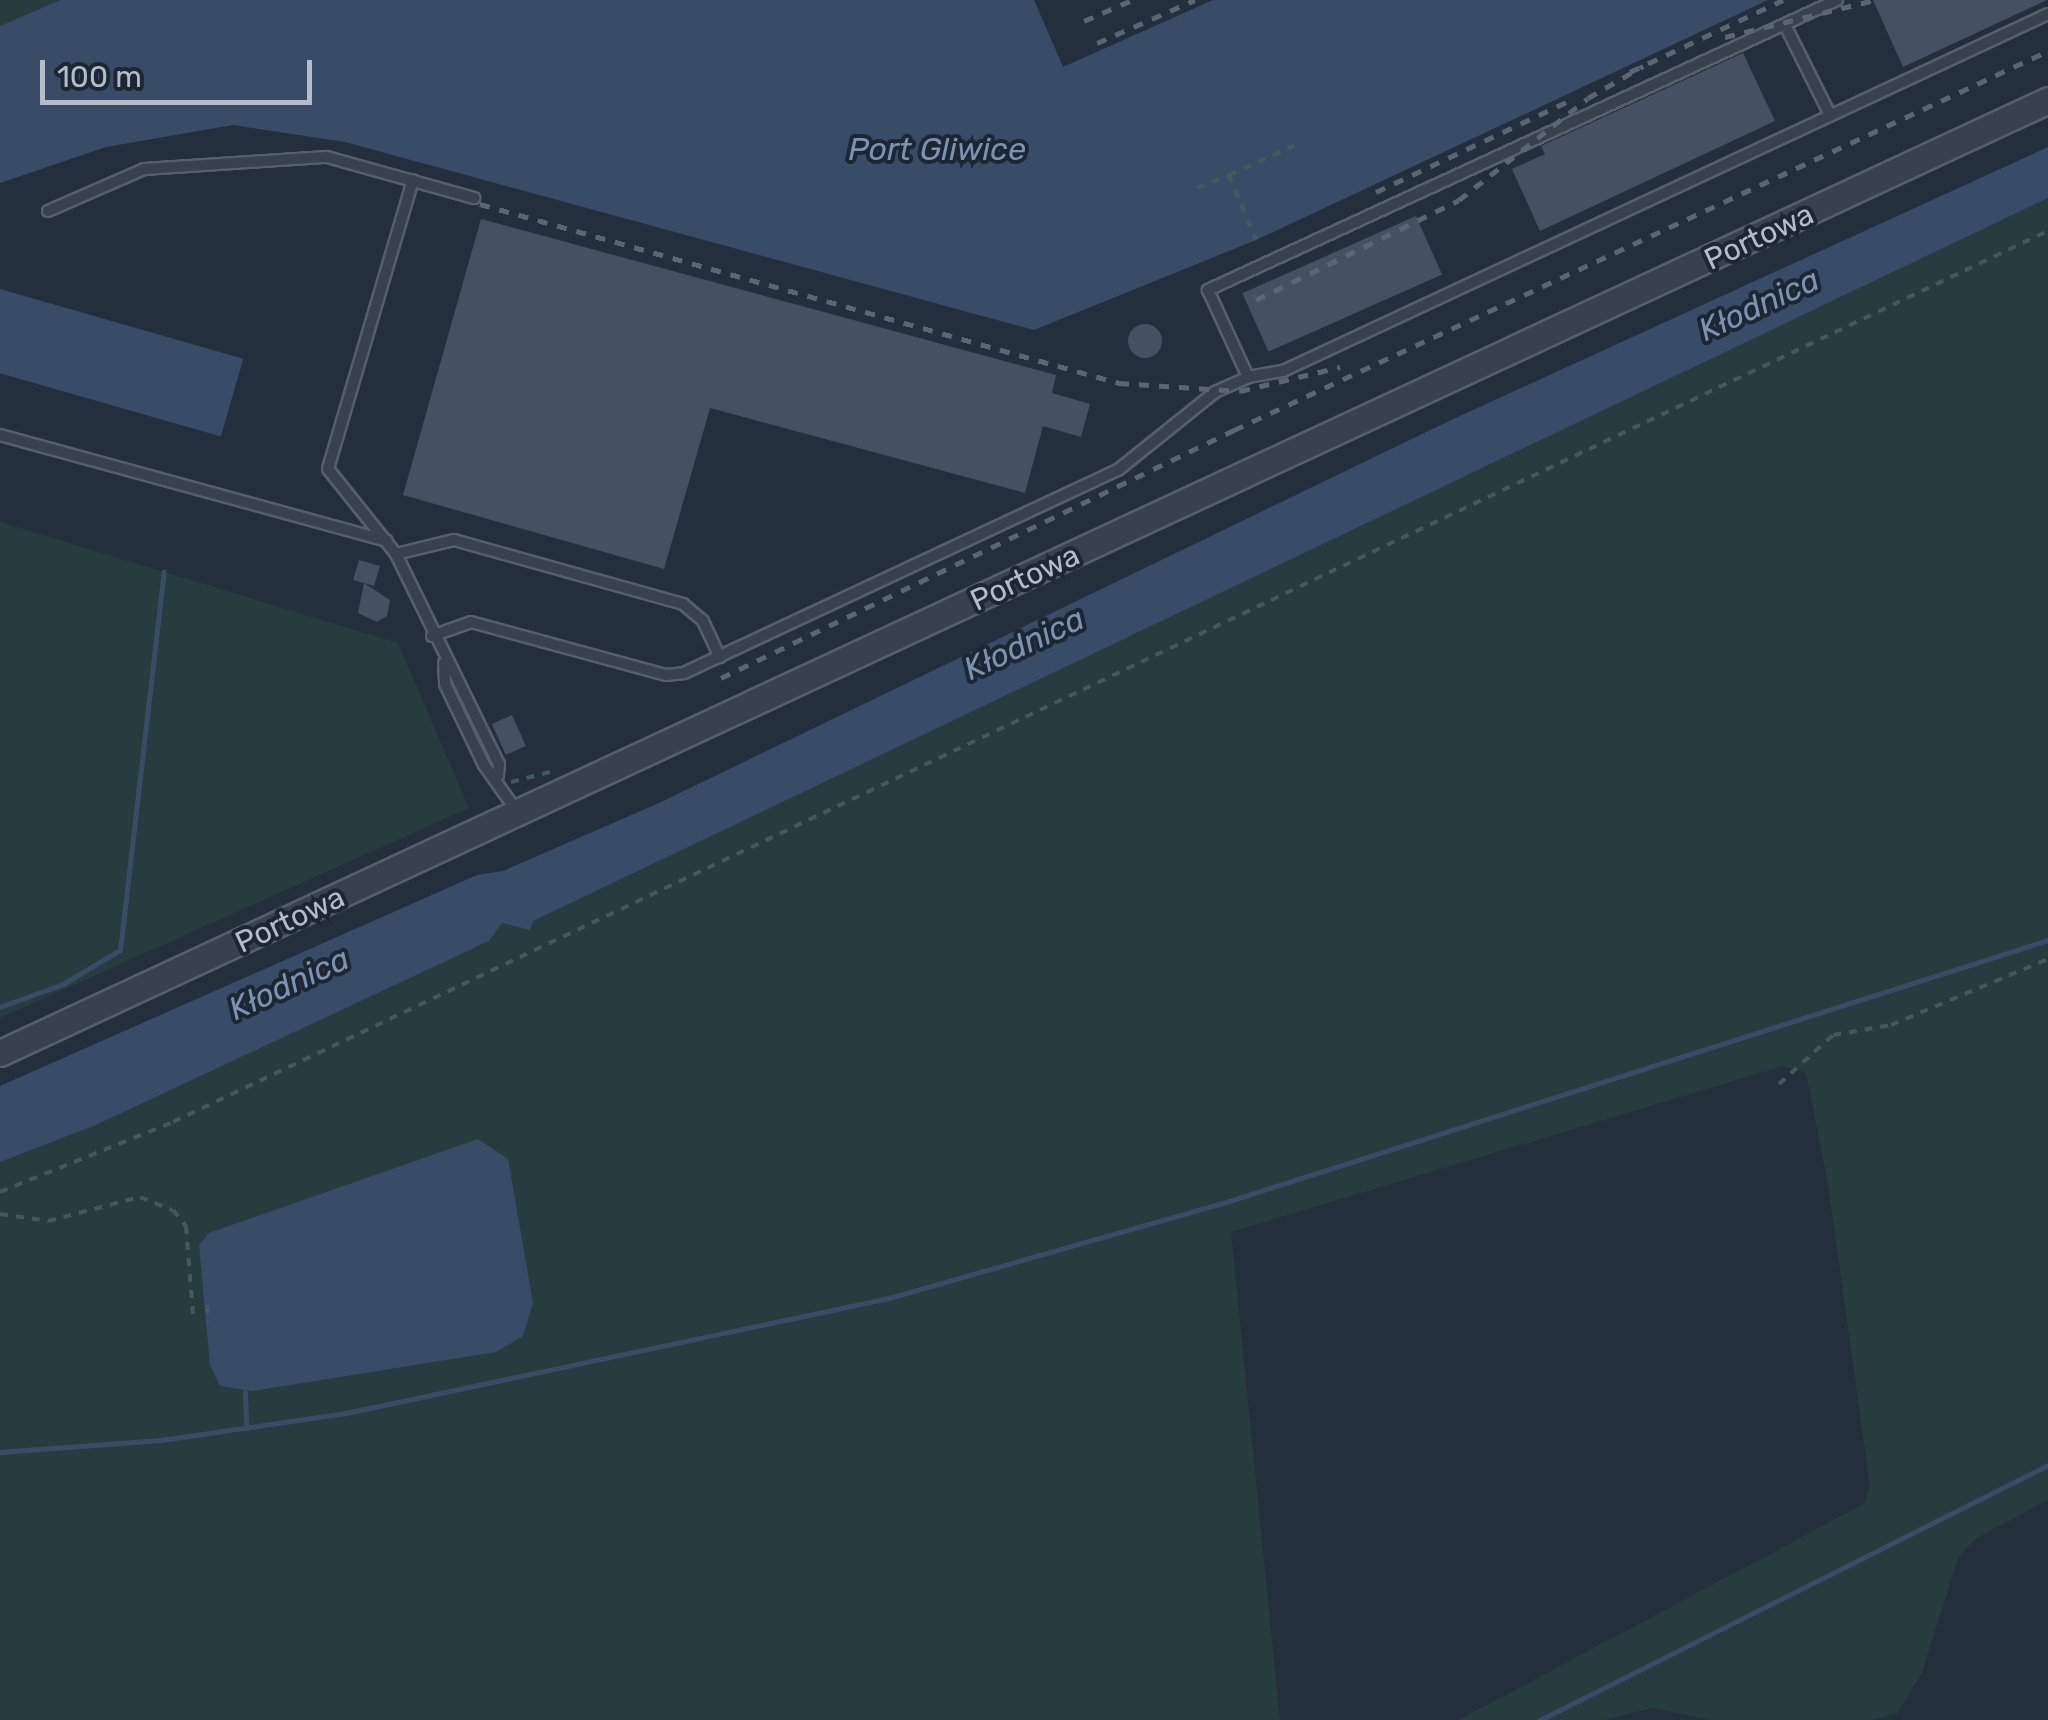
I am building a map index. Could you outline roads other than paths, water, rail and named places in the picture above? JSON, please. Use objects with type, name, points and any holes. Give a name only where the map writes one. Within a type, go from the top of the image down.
[{"type":"street","name":"Portowa","points":[[0,1053],[2048,100]]},
{"type":"lane","points":[[1248,377],[1208,290],[1837,0]]},
{"type":"lane","points":[[432,636],[471,622],[666,675],[720,657],[1118,470],[1215,392],[1248,377],[1283,371],[2048,14]]},
{"type":"lane","points":[[1785,25],[1830,115]]},
{"type":"lane","points":[[48,212],[144,169],[327,157],[474,198]]},
{"type":"lane","points":[[414,180],[328,468],[396,554],[444,662],[445,684],[487,770],[498,776],[518,813]]},
{"type":"lane","points":[[0,435],[388,542]]},
{"type":"lane","points":[[396,554],[454,540],[682,604],[698,614],[720,657]]},
{"type":"water","name":"Port Gliwice","points":[[60,0],[1034,0],[1063,67],[1213,0],[1768,0],[1256,240],[1034,330],[345,142],[233,125],[106,147],[0,183],[0,26]]},
{"type":"water","name":"Kłodnica","points":[[2048,147],[2048,198],[533,921],[530,930],[502,923],[489,941],[96,1125],[0,1162],[0,1086],[477,875],[503,871],[659,803],[1449,421]]},
{"type":"water","points":[[0,289],[243,359],[221,437],[0,373]]},
{"type":"water","points":[[478,1139],[508,1159],[533,1303],[523,1336],[496,1352],[252,1391],[220,1386],[210,1365],[199,1245],[209,1233]]},
{"type":"waterway","points":[[0,1007],[63,984],[120,950],[164,572]]},
{"type":"waterway","points":[[0,1452],[161,1440],[346,1413],[889,1298],[1226,1202],[2048,940]]},
{"type":"waterway","points":[[245,1392],[246,1428]]},
{"type":"waterway","points":[[1540,1720],[2048,1465]]},
{"type":"railway","points":[[1084,21],[1132,0]]},
{"type":"railway","points":[[1097,43],[1195,0]]},
{"type":"railway","points":[[1630,72],[1783,0]]},
{"type":"railway","points":[[1725,37],[1875,0]]},
{"type":"railway","points":[[721,678],[1234,430],[2048,51]]},
{"type":"railway","points":[[1256,300],[1459,200],[1588,98],[1643,66]]},
{"type":"railway","points":[[1376,192],[1571,100]]},
{"type":"railway","points":[[480,204],[1119,383],[1240,391],[1340,367]]}]
